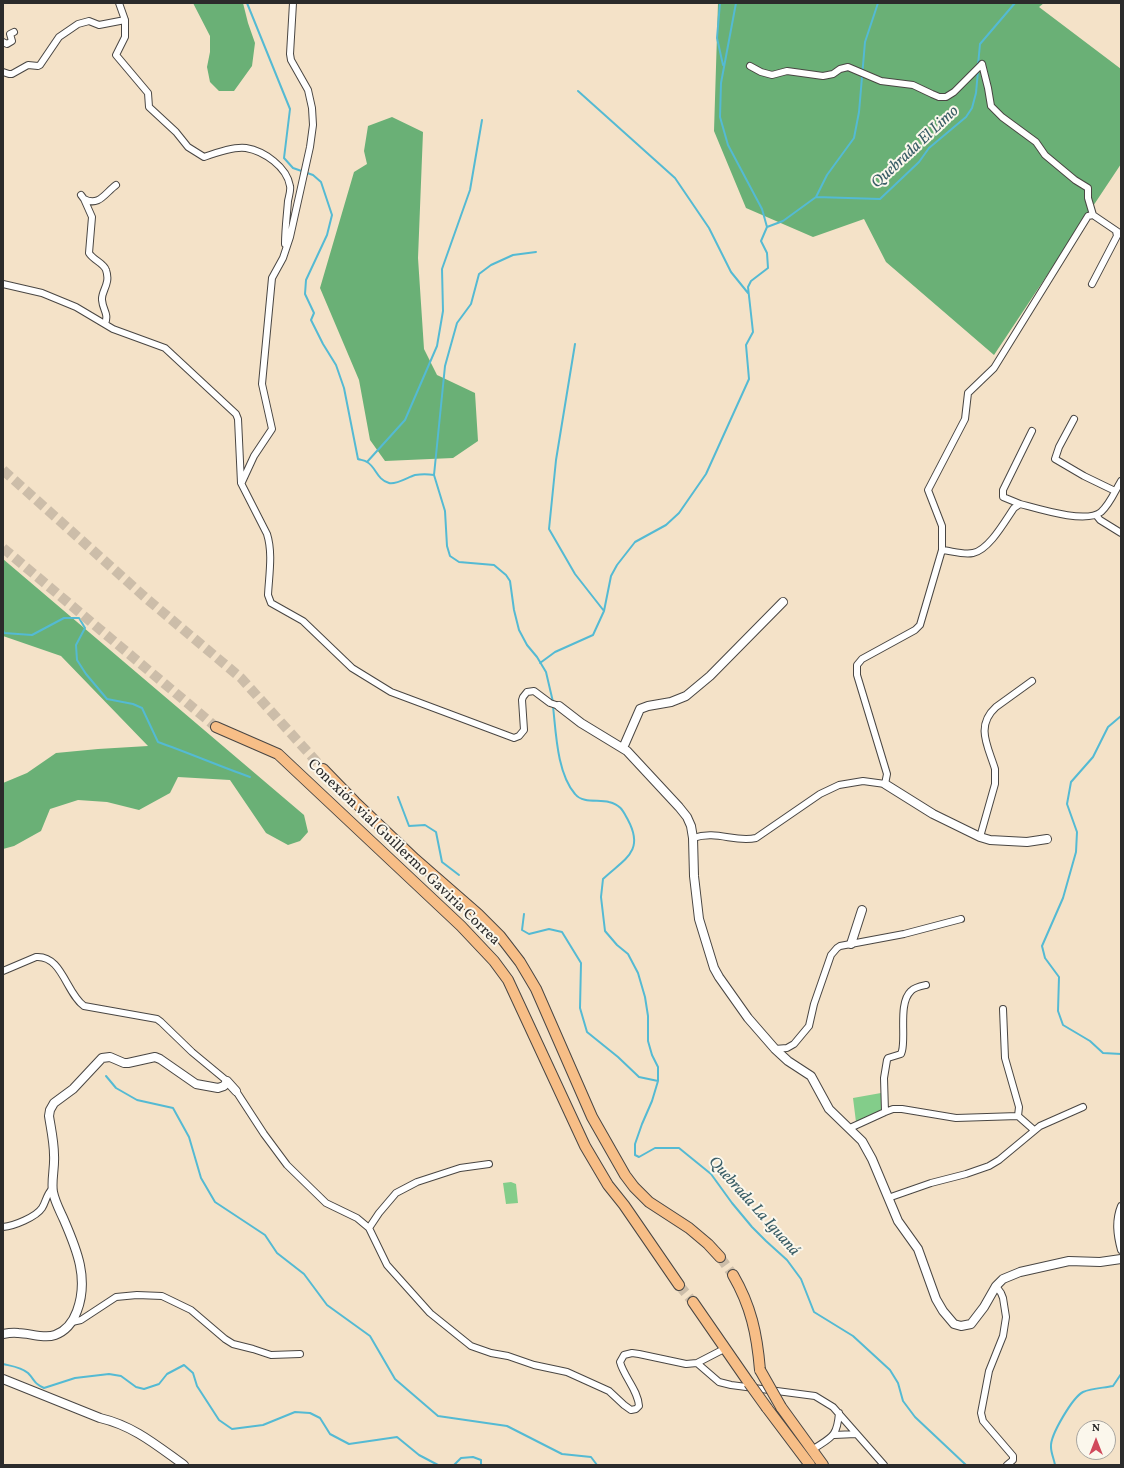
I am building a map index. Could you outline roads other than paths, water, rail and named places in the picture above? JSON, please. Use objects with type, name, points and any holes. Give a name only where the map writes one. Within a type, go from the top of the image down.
[{"type":"highway","name":"Conexión vial Guillermo Gaviria Correa","points":[[216,728],[278,754],[461,926],[494,960],[508,980],[585,1146],[608,1185],[624,1205],[680,1285]]},
{"type":"highway","name":"Conexión vial Guillermo Gaviria Correa","points":[[323,769],[415,860],[478,914],[500,936],[520,962],[536,989],[592,1117],[624,1175],[649,1202],[689,1228],[708,1244],[720,1257]]},
{"type":"highway","points":[[733,1275],[746,1301],[754,1323],[760,1370],[781,1407],[824,1465]]},
{"type":"highway","points":[[693,1302],[749,1383],[810,1465]]},
{"type":"street","points":[[118,3],[125,20],[125,37],[116,55],[148,92],[149,107],[176,132],[188,147],[204,157],[224,151],[245,148],[259,152],[274,161],[285,173],[290,186],[285,230],[285,252]]},
{"type":"street","points":[[242,483],[254,456],[272,429],[262,391],[262,376],[272,278],[283,258],[290,237],[310,146],[313,125],[312,108],[308,90],[291,60],[290,54],[293,3]]},
{"type":"street","points":[[3,72],[12,74],[28,65],[40,65],[59,37],[83,22],[89,21],[99,25],[125,20]]},
{"type":"street","points":[[3,42],[7,44],[12,41],[10,34],[14,32]]},
{"type":"street","points":[[750,66],[761,72],[772,75],[787,71],[823,76],[848,67],[881,81],[912,84],[939,97],[946,97],[954,92],[982,64],[991,106],[1002,117],[1036,142],[1046,155],[1075,180],[1088,188],[1088,198],[1093,215],[1118,232],[1092,284]]},
{"type":"street","points":[[105,324],[107,316],[102,298],[107,284],[106,270],[102,264],[93,259],[89,253],[92,217],[83,197],[89,202],[96,202],[101,200],[116,185]]},
{"type":"street","points":[[885,784],[887,774],[857,675],[857,665],[862,659],[913,631],[919,626],[942,550],[942,526],[928,490],[965,419],[968,393],[994,368],[1088,216],[1093,215]]},
{"type":"street","points":[[3,284],[35,290],[76,307],[113,329],[167,349],[236,414],[238,419],[242,483],[270,542],[269,599],[274,605],[303,621],[357,671],[399,696],[514,738],[519,736],[524,730],[522,700],[525,694],[530,691],[534,691],[550,703],[559,706],[581,723],[623,748],[634,757],[679,807],[689,821],[693,838],[694,876],[698,912],[714,968],[748,1018],[776,1050],[788,1061],[811,1076],[827,1106],[862,1141],[872,1159],[898,1221],[918,1249],[936,1299],[943,1311],[954,1324],[961,1326],[971,1324],[984,1307],[996,1286],[1003,1279],[1020,1272],[1069,1261],[1100,1262],[1121,1258]]},
{"type":"street","points":[[1074,419],[1059,447],[1055,459],[1084,476],[1115,491]]},
{"type":"street","points":[[1032,431],[1003,490],[1003,497],[1020,504],[1072,516],[1096,515],[1104,509],[1121,481]]},
{"type":"street","points":[[942,550],[967,554],[984,548],[1014,508],[1020,504]]},
{"type":"street","points":[[1096,515],[1104,523],[1121,533]]},
{"type":"street","points":[[623,748],[640,709],[671,702],[686,696],[710,676],[784,602]]},
{"type":"street","points":[[980,837],[995,784],[996,774],[984,734],[984,725],[990,712],[1032,682]]},
{"type":"street","points":[[693,838],[706,835],[747,839],[756,838],[820,794],[839,785],[863,781],[885,784],[933,814],[980,837],[990,840],[1027,842],[1048,839]]},
{"type":"street","points":[[851,944],[862,910]]},
{"type":"street","points":[[776,1050],[787,1048],[794,1044],[809,1026],[814,1004],[831,955],[837,948],[840,946],[904,934],[960,919]]},
{"type":"street","points":[[3,971],[36,957],[47,958],[63,975],[77,999],[84,1006],[157,1019],[161,1022],[192,1052],[227,1081],[236,1091],[268,1141],[287,1164],[326,1203],[357,1218],[369,1228],[386,1265],[441,1322],[471,1346],[534,1365],[567,1372],[610,1391],[631,1410],[636,1409],[639,1406],[639,1399],[622,1370],[620,1362],[624,1355],[632,1353],[686,1364],[697,1363],[726,1348]]},
{"type":"street","points":[[885,1112],[884,1078],[886,1060],[901,1054],[902,1023],[905,1005],[910,992],[913,989],[926,985]]},
{"type":"street","points":[[1003,1009],[1005,1058],[1019,1107],[1018,1116]]},
{"type":"street","points":[[3,1334],[16,1332],[40,1336],[54,1336],[72,1322],[80,1304],[82,1276],[80,1260],[73,1239],[54,1198],[52,1189],[55,1156],[50,1110],[54,1103],[73,1089],[102,1058],[110,1058],[128,1063],[155,1057],[196,1084],[218,1088],[224,1086],[227,1081]]},
{"type":"street","points":[[888,1198],[931,1183],[966,1174],[989,1166],[1034,1130],[1056,1118],[1083,1107]]},
{"type":"street","points":[[850,1128],[893,1109],[902,1109],[956,1118],[1018,1116],[1034,1130]]},
{"type":"street","points":[[369,1228],[379,1213],[396,1193],[418,1182],[460,1168],[489,1164]]},
{"type":"street","points":[[3,1227],[26,1220],[42,1209],[48,1193],[52,1189]]},
{"type":"street","points":[[1121,1206],[1116,1224],[1121,1250]]},
{"type":"street","points":[[996,1286],[1003,1298],[1006,1317],[1003,1336],[989,1371],[981,1413],[983,1421],[1013,1456],[1013,1460],[1007,1465]]},
{"type":"street","points":[[72,1322],[81,1320],[116,1297],[132,1295],[162,1296],[191,1310],[233,1344],[271,1355],[300,1354]]},
{"type":"street","points":[[697,1363],[720,1382],[731,1385],[815,1396],[833,1407],[884,1465]]},
{"type":"street","points":[[3,1379],[82,1412],[127,1427],[151,1441],[184,1465]]},
{"type":"street","points":[[834,1435],[839,1413]]},
{"type":"street","points":[[812,1450],[834,1435],[856,1434]]},
{"type":"waterway","name":"Quebrada La Iguaná","points":[[247,3],[290,109],[284,158],[293,168],[313,175],[321,182],[332,215],[327,235],[306,280],[305,294],[314,313],[311,320],[336,365],[344,388],[358,459],[370,464],[379,476],[389,483],[398,482],[415,475],[434,475],[445,511],[447,546],[450,556],[459,562],[494,565],[506,575],[510,581],[514,610],[519,630],[527,645],[537,657],[546,672],[553,702]]},
{"type":"waterway","points":[[720,3],[717,38],[723,65]]},
{"type":"waterway","points":[[736,3],[721,83],[720,117],[728,145],[762,209],[767,227]]},
{"type":"waterway","points":[[816,197],[827,175],[854,138],[859,112],[865,42],[878,3]]},
{"type":"waterway","name":"Quebrada El Limo","points":[[978,65],[980,44],[1015,3]]},
{"type":"waterway","name":"Quebrada El Limo","points":[[540,663],[555,652],[593,635],[604,611],[611,576],[617,565],[635,542],[666,525],[679,513],[706,474],[749,379],[746,345],[753,332],[748,287],[751,281],[768,268],[767,253],[761,241],[767,227],[783,221],[816,197],[880,199],[919,162],[929,148],[966,117],[972,108],[976,93],[978,71]]},
{"type":"waterway","points":[[578,91],[675,178],[709,228],[731,272],[748,293]]},
{"type":"waterway","points":[[367,462],[405,420],[437,346],[443,311],[442,269],[470,190],[482,120]]},
{"type":"waterway","points":[[434,475],[445,366],[457,323],[471,304],[479,274],[491,265],[513,255],[536,252]]},
{"type":"waterway","points":[[575,344],[556,460],[549,529],[575,574],[604,611]]},
{"type":"waterway","points":[[3,630],[4,633],[32,635],[64,618],[79,618],[85,628],[76,645],[77,660],[86,674],[107,699],[133,704],[142,708],[158,742],[250,777]]},
{"type":"waterway","name":"Quebrada La Iguaná","points":[[553,706],[558,752],[564,775],[569,785],[575,794],[582,799],[605,801],[613,803],[619,807],[625,814],[633,831],[634,840],[630,854],[603,879],[601,897],[605,931],[617,945],[628,954],[638,973],[645,997],[648,1016],[648,1041],[652,1055],[658,1067],[658,1081],[652,1101],[635,1144],[635,1155],[639,1157],[655,1148],[679,1148],[711,1174],[752,1227],[787,1260],[801,1279],[814,1312],[853,1336],[890,1370],[898,1383],[903,1401],[915,1417],[966,1465]]},
{"type":"waterway","points":[[1121,716],[1108,727],[1093,757],[1071,782],[1067,804],[1077,832],[1076,852],[1063,898],[1042,946],[1045,958],[1059,977],[1058,1011],[1063,1025],[1090,1041],[1103,1053],[1121,1054]]},
{"type":"waterway","points":[[398,797],[409,826],[425,825],[436,832],[442,862],[459,875]]},
{"type":"waterway","points":[[524,914],[522,930],[529,934],[549,929],[562,932],[581,963],[580,1008],[587,1032],[618,1057],[639,1077],[658,1081]]},
{"type":"waterway","points":[[106,1076],[116,1088],[137,1100],[173,1108],[189,1137],[201,1178],[215,1202],[265,1235],[277,1253],[304,1274],[327,1305],[370,1336],[395,1379],[438,1416],[507,1426],[562,1454],[591,1457],[597,1465]]},
{"type":"waterway","points":[[3,1364],[22,1369],[28,1373],[36,1383],[44,1388],[75,1378],[109,1374],[121,1376],[136,1387],[144,1389],[159,1384],[167,1374],[184,1365],[193,1373],[197,1386],[219,1420],[232,1429],[263,1425],[295,1412],[310,1413],[320,1418],[330,1434],[349,1444],[397,1437],[419,1455],[438,1465]]},
{"type":"waterway","points":[[1055,1465],[1051,1449],[1052,1441],[1054,1434],[1068,1408],[1083,1392],[1113,1386],[1121,1374]]},
{"type":"waterway","points":[[454,1465],[461,1458],[473,1457],[481,1460],[481,1465]]},
{"type":"tunnel","points":[[3,470],[147,599],[241,678],[323,769]]},
{"type":"tunnel","points":[[3,548],[216,727]]},
{"type":"tunnel","points":[[720,1257],[733,1275]]},
{"type":"tunnel","points":[[679,1285],[693,1302]]}]
